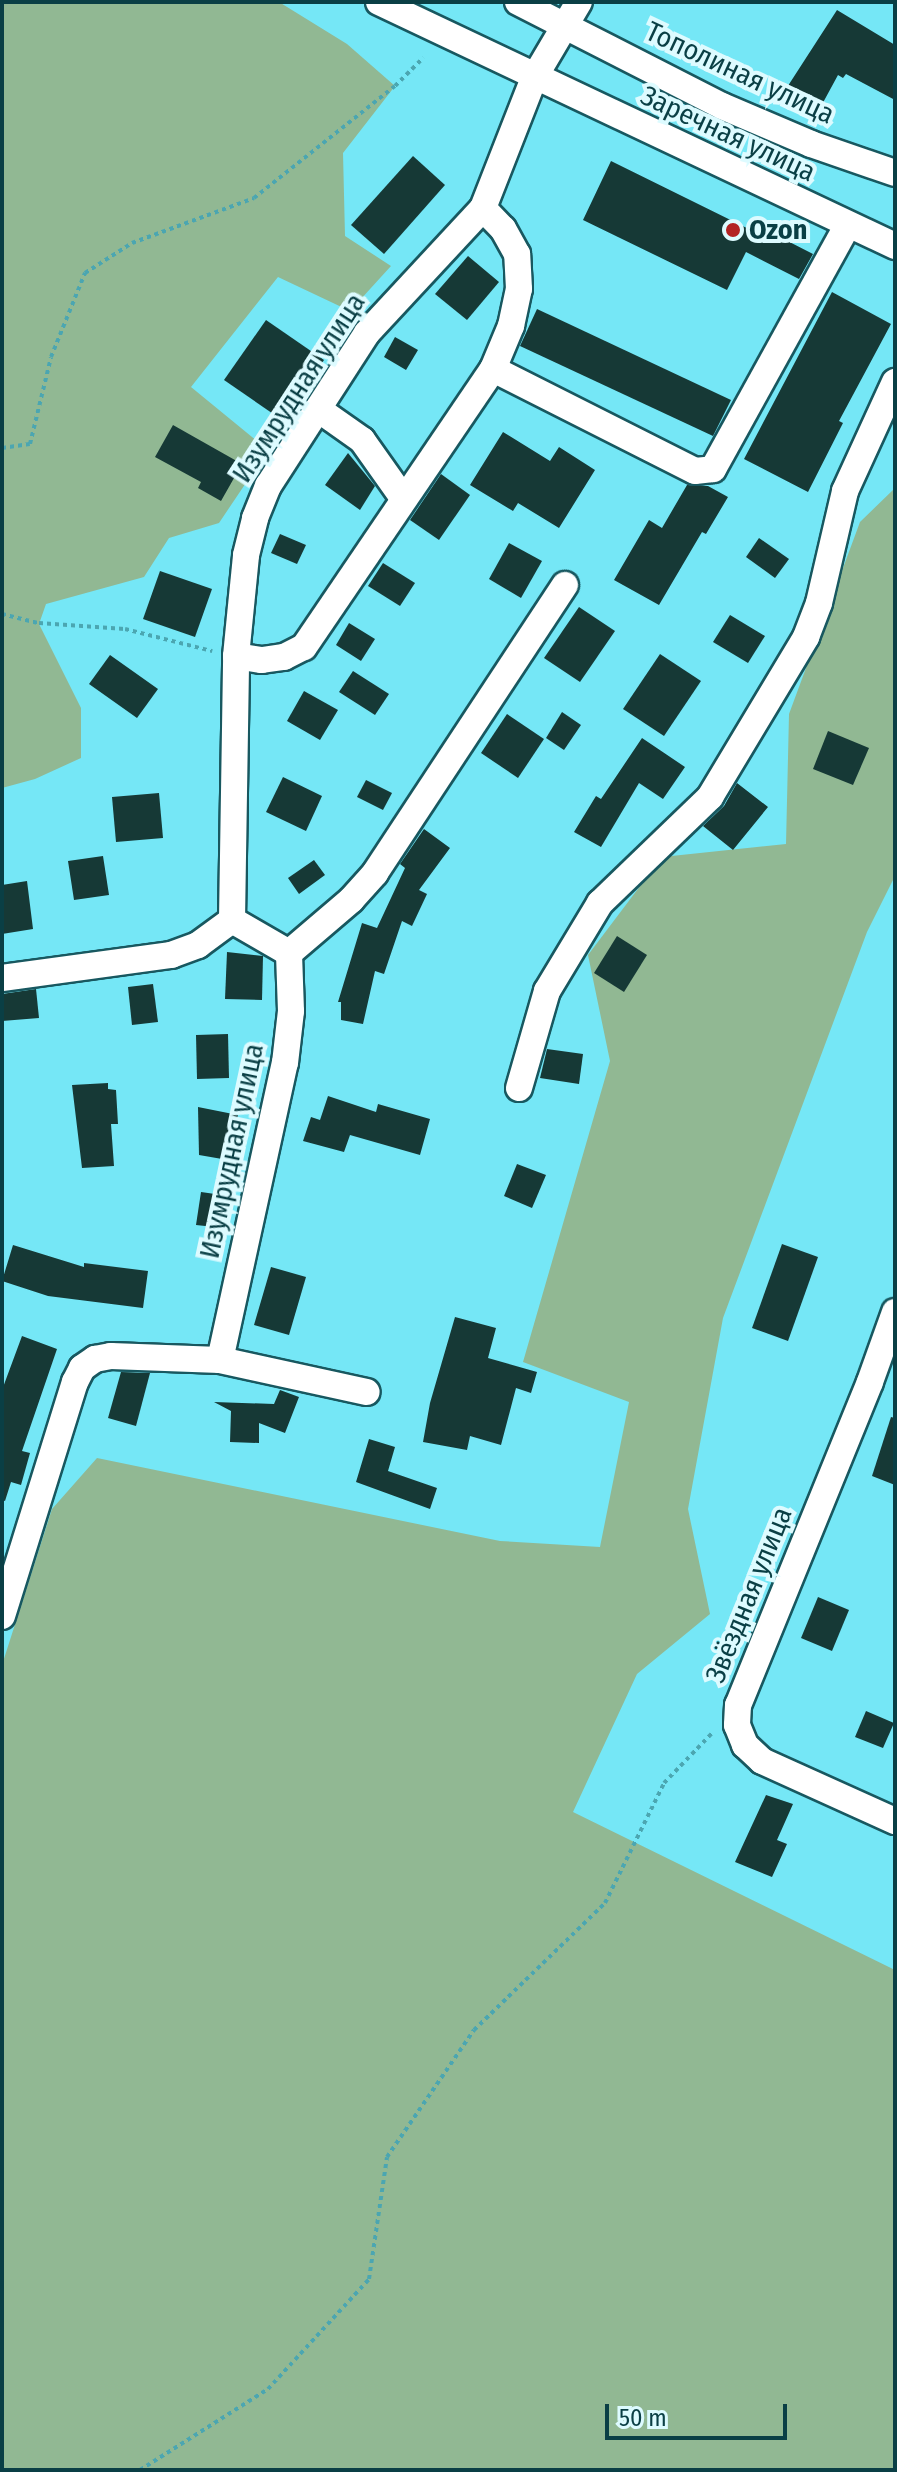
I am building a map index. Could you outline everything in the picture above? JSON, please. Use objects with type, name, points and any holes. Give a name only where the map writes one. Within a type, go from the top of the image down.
[{"type":"street","name":"Заречная улица","points":[[379,2],[534,78],[895,246]]},
{"type":"street","name":"Тополиная улица","points":[[518,2],[722,106],[811,144],[895,173]]},
{"type":"street","name":"Изумрудная улица","points":[[232,920],[236,656],[246,555],[255,518],[268,486],[384,311],[437,261],[483,208],[534,78],[579,2]]},
{"type":"street","points":[[236,656],[262,660],[284,657],[304,647],[493,369],[511,326],[519,289],[518,265],[517,254],[503,229],[483,208]]},
{"type":"street","points":[[493,369],[695,471],[713,469],[847,226]]},
{"type":"street","points":[[519,1088],[547,991],[600,903],[710,797],[806,637],[819,603],[845,491],[895,382]]},
{"type":"street","points":[[318,409],[362,440],[403,498]]},
{"type":"street","points":[[2,978],[171,955],[198,945],[232,920],[289,953],[351,900],[375,873],[565,585]]},
{"type":"street","name":"Изумрудная улица","points":[[220,1360],[285,1063],[291,1011],[289,953]]},
{"type":"street","name":"Звёздная улица","points":[[895,1312],[870,1382],[738,1705],[737,1725],[745,1745],[762,1761],[895,1821]]},
{"type":"street","points":[[2,1616],[75,1382],[82,1368],[95,1359],[111,1356],[220,1360],[367,1392]]},
{"type":"path","points":[[2,448],[30,444],[51,357],[85,273],[132,243],[254,198],[395,86],[423,58]]},
{"type":"path","points":[[2,614],[39,623],[125,629],[236,656]]},
{"type":"path","points":[[140,2470],[268,2389],[369,2279],[387,2157],[474,2030],[605,1903],[664,1783],[738,1705]]},
{"type":"green space","points":[[2,2],[279,2],[347,44],[395,86],[343,153],[345,236],[391,266],[350,311],[278,277],[191,387],[268,450],[219,523],[169,538],[144,577],[46,604],[39,624],[81,708],[81,758],[35,779],[2,788]]},
{"type":"green space","points":[[895,488],[895,876],[867,932],[723,1318],[688,1509],[710,1614],[637,1674],[573,1812],[895,1970],[895,2470],[2,2470],[2,1665],[52,1509],[97,1458],[500,1541],[600,1547],[629,1402],[523,1362],[610,1061],[588,955],[662,857],[786,844],[789,714],[860,522]]},
{"type":"building","points":[[837,10],[895,45],[895,100],[846,74],[843,78],[838,75],[819,110],[784,92]]},
{"type":"building","points":[[413,156],[445,185],[384,254],[351,225]]},
{"type":"building","points":[[611,161],[765,237],[768,231],[813,254],[799,279],[746,252],[727,290],[583,220]]},
{"type":"building","points":[[468,256],[499,282],[467,320],[435,294]]},
{"type":"building","points":[[832,292],[891,324],[839,421],[843,423],[808,492],[744,459]]},
{"type":"building","points":[[537,309],[731,400],[713,436],[520,346]]},
{"type":"building","points":[[266,320],[324,360],[282,420],[224,380]]},
{"type":"building","points":[[395,337],[418,350],[406,370],[384,357]]},
{"type":"building","points":[[173,425],[242,464],[221,501],[198,488],[201,482],[155,457]]},
{"type":"building","points":[[503,432],[550,461],[559,447],[595,470],[559,528],[518,503],[513,511],[470,485]]},
{"type":"building","points":[[348,453],[375,486],[360,510],[325,485]]},
{"type":"building","points":[[441,474],[470,495],[439,540],[410,520]]},
{"type":"building","points":[[687,485],[708,486],[728,497],[706,534],[702,532],[659,605],[614,580],[649,520],[662,528]]},
{"type":"building","points":[[280,534],[306,545],[297,564],[271,553]]},
{"type":"building","points":[[759,538],[789,559],[775,578],[746,557]]},
{"type":"building","points":[[509,543],[542,561],[521,598],[489,579]]},
{"type":"building","points":[[383,563],[415,583],[400,606],[368,586]]},
{"type":"building","points":[[160,571],[212,589],[195,637],[143,619]]},
{"type":"building","points":[[579,607],[615,631],[580,682],[544,658]]},
{"type":"building","points":[[730,615],[765,636],[748,663],[713,642]]},
{"type":"building","points":[[349,623],[375,639],[361,661],[336,645]]},
{"type":"building","points":[[660,654],[701,681],[664,736],[623,709]]},
{"type":"building","points":[[110,655],[158,689],[137,718],[89,684]]},
{"type":"building","points":[[353,671],[389,694],[375,715],[339,692]]},
{"type":"building","points":[[304,691],[338,710],[320,740],[287,721]]},
{"type":"building","points":[[562,712],[581,725],[564,750],[546,738]]},
{"type":"building","points":[[507,714],[544,739],[518,778],[481,753]]},
{"type":"building","points":[[828,731],[869,748],[853,785],[813,769]]},
{"type":"building","points":[[642,738],[685,767],[663,799],[639,783],[601,847],[574,832],[596,796],[601,799]]},
{"type":"building","points":[[283,777],[322,796],[306,831],[266,812]]},
{"type":"building","points":[[366,780],[392,793],[383,810],[357,797]]},
{"type":"building","points":[[737,783],[768,807],[733,850],[703,826],[724,806]]},
{"type":"building","points":[[159,793],[163,838],[116,842],[112,797]]},
{"type":"building","points":[[424,829],[450,848],[419,890],[427,894],[412,926],[402,921],[384,974],[375,971],[363,1024],[341,1020],[341,1002],[338,1002],[362,923],[377,928],[405,868],[400,864]]},
{"type":"building","points":[[103,856],[109,895],[74,900],[68,861]]},
{"type":"building","points":[[314,860],[325,875],[299,894],[288,878]]},
{"type":"building","points":[[27,881],[33,929],[2,934],[2,885]]},
{"type":"building","points":[[617,936],[647,955],[624,992],[594,973]]},
{"type":"building","points":[[227,952],[263,956],[262,1000],[225,999]]},
{"type":"building","points":[[153,984],[158,1022],[132,1025],[128,987]]},
{"type":"building","points":[[36,989],[39,1018],[2,1021],[2,994]]},
{"type":"building","points":[[228,1034],[229,1078],[197,1079],[196,1035]]},
{"type":"building","points":[[547,1049],[583,1054],[579,1084],[540,1078]]},
{"type":"building","points":[[108,1083],[108,1089],[116,1090],[118,1124],[111,1124],[114,1166],[82,1168],[72,1085]]},
{"type":"building","points":[[328,1096],[376,1112],[378,1104],[430,1119],[420,1155],[350,1135],[344,1152],[303,1141],[311,1117],[320,1120]]},
{"type":"building","points":[[198,1107],[238,1115],[228,1160],[199,1155]]},
{"type":"building","points":[[517,1164],[546,1175],[532,1208],[504,1196]]},
{"type":"building","points":[[201,1192],[229,1196],[224,1228],[196,1225]]},
{"type":"building","points":[[782,1244],[818,1257],[788,1341],[752,1328]]},
{"type":"building","points":[[13,1245],[84,1267],[84,1263],[148,1271],[143,1308],[48,1296],[2,1281]]},
{"type":"building","points":[[271,1267],[306,1277],[289,1335],[254,1325]]},
{"type":"building","points":[[455,1317],[496,1328],[488,1358],[537,1372],[531,1393],[516,1388],[501,1445],[470,1436],[467,1450],[423,1442],[430,1403]]},
{"type":"building","points":[[22,1336],[57,1349],[22,1451],[30,1453],[21,1485],[11,1482],[5,1501],[2,1500],[2,1390]]},
{"type":"building","points":[[121,1372],[150,1373],[136,1426],[108,1418]]},
{"type":"building","points":[[280,1390],[299,1397],[285,1433],[259,1423],[259,1443],[230,1442],[231,1411],[214,1402],[274,1404]]},
{"type":"building","points":[[891,1417],[895,1418],[895,1485],[872,1476]]},
{"type":"building","points":[[369,1439],[395,1447],[388,1471],[437,1488],[430,1509],[356,1482]]},
{"type":"building","points":[[818,1597],[849,1610],[832,1651],[801,1638]]},
{"type":"building","points":[[866,1711],[894,1723],[883,1748],[855,1737]]},
{"type":"building","points":[[766,1795],[793,1804],[777,1840],[787,1844],[772,1877],[735,1862]]},
{"type":"place","name":"Ozon","points":[[733,230]]}]
